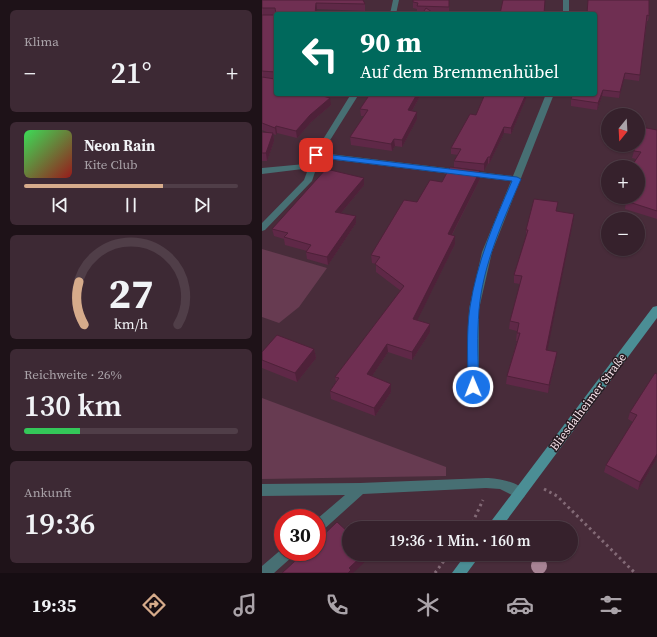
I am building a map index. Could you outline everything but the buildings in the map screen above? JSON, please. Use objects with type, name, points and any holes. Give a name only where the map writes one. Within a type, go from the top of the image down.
[{"type":"main road","name":"Bliesdalheimer Straße","points":[[498,521],[657,310]]},
{"type":"main road","points":[[459,573],[468,561]]},
{"type":"street","points":[[393,12],[396,0]]},
{"type":"street","points":[[566,0],[566,12]]},
{"type":"street","points":[[262,171],[308,166],[354,96]]},
{"type":"street","points":[[473,387],[474,309],[479,282],[487,252],[497,224],[517,179],[549,96]]},
{"type":"street","points":[[316,155],[517,179]]},
{"type":"street","points":[[262,228],[308,181],[311,172],[308,166]]},
{"type":"street","points":[[262,490],[360,489],[486,483],[501,484],[520,493]]},
{"type":"street","points":[[326,519],[360,489]]},
{"type":"street","points":[[264,573],[278,561]]},
{"type":"path","points":[[557,496],[635,573]]},
{"type":"path","points":[[435,573],[444,561]]},
{"type":"shaded area","points":[[262,249],[327,268],[299,307],[279,323],[262,317]]},
{"type":"shaded area","points":[[262,398],[446,467],[446,476],[262,479]]},
{"type":"route","points":[[316,155],[517,179],[497,224],[487,252],[479,282],[474,309],[473,387]]}]
